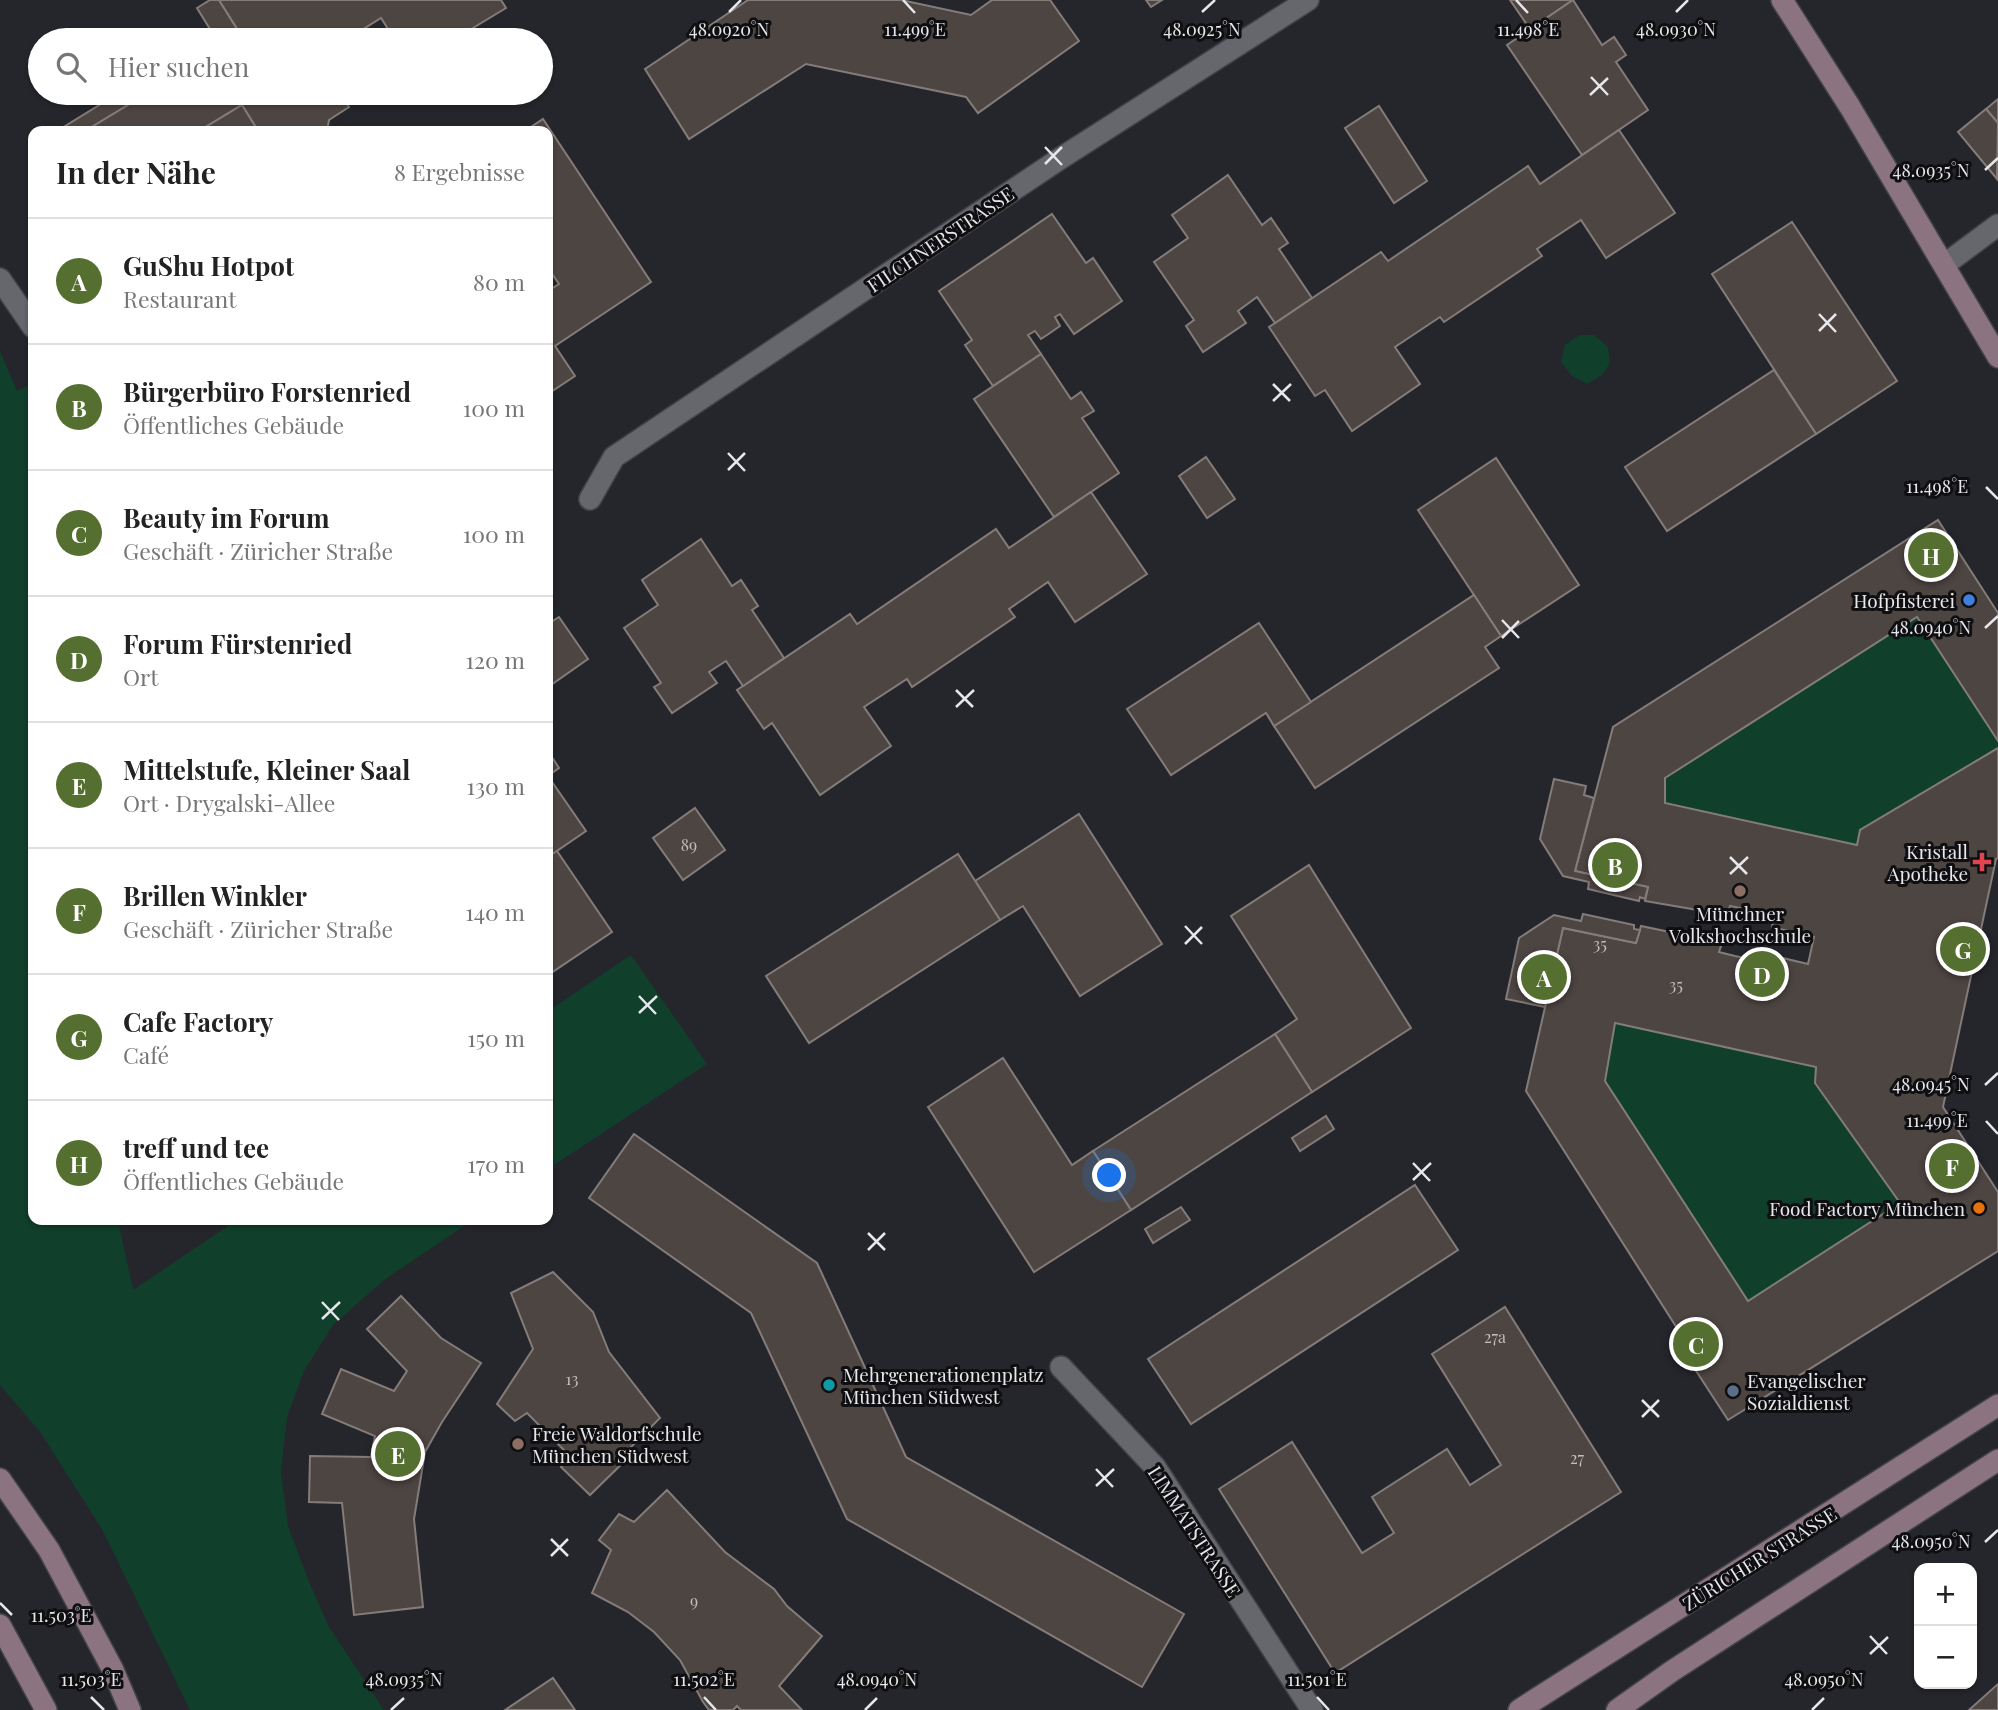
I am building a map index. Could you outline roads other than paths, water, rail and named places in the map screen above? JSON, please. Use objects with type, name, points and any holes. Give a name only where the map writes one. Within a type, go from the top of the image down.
[{"type":"street","name":"FILCHNERSTRASSE","points":[[590,499],[614,457],[1061,158],[1308,0]]},
{"type":"street","points":[[1782,0],[1850,107],[1998,357]]},
{"type":"street","points":[[1944,265],[1998,225]]},
{"type":"street","points":[[0,279],[28,320]]},
{"type":"street","name":"LIMMATSTRASSE","points":[[1061,1367],[1154,1467],[1312,1710]]},
{"type":"street","name":"ZÜRICHER STRASSE","points":[[1519,1710],[1998,1405]]},
{"type":"street","points":[[1617,1710],[1672,1671],[1998,1460]]},
{"type":"street","points":[[0,1479],[49,1550],[113,1670],[131,1710]]},
{"type":"street","points":[[0,1625],[46,1710]]},
{"type":"place","name":"treff und tee","points":[[1931,555]]},
{"type":"place","name":"Hofpfisterei","points":[[1969,600]]},
{"type":"place","name":"Kristall Apotheke","points":[[1982,862]]},
{"type":"place","name":"Bürgerbüro Forstenried","points":[[1615,865]]},
{"type":"place","name":"Münchner Volkshochschule","points":[[1740,891]]},
{"type":"place","name":"Cafe Factory","points":[[1963,949]]},
{"type":"place","name":"Forum Fürstenried","points":[[1762,974]]},
{"type":"place","name":"GuShu Hotpot","points":[[1544,977]]},
{"type":"place","name":"Brillen Winkler","points":[[1952,1166]]},
{"type":"place","name":"Food Factory München","points":[[1979,1208]]},
{"type":"place","name":"Beauty im Forum","points":[[1696,1344]]},
{"type":"place","name":"Mehrgenerationenplatz München Südwest","points":[[829,1385]]},
{"type":"place","name":"Evangelischer Sozialdienst","points":[[1733,1391]]},
{"type":"place","name":"Freie Waldorfschule München Südwest","points":[[518,1444]]},
{"type":"place","name":"Mittelstufe, Kleiner Saal","points":[[398,1454]]}]
